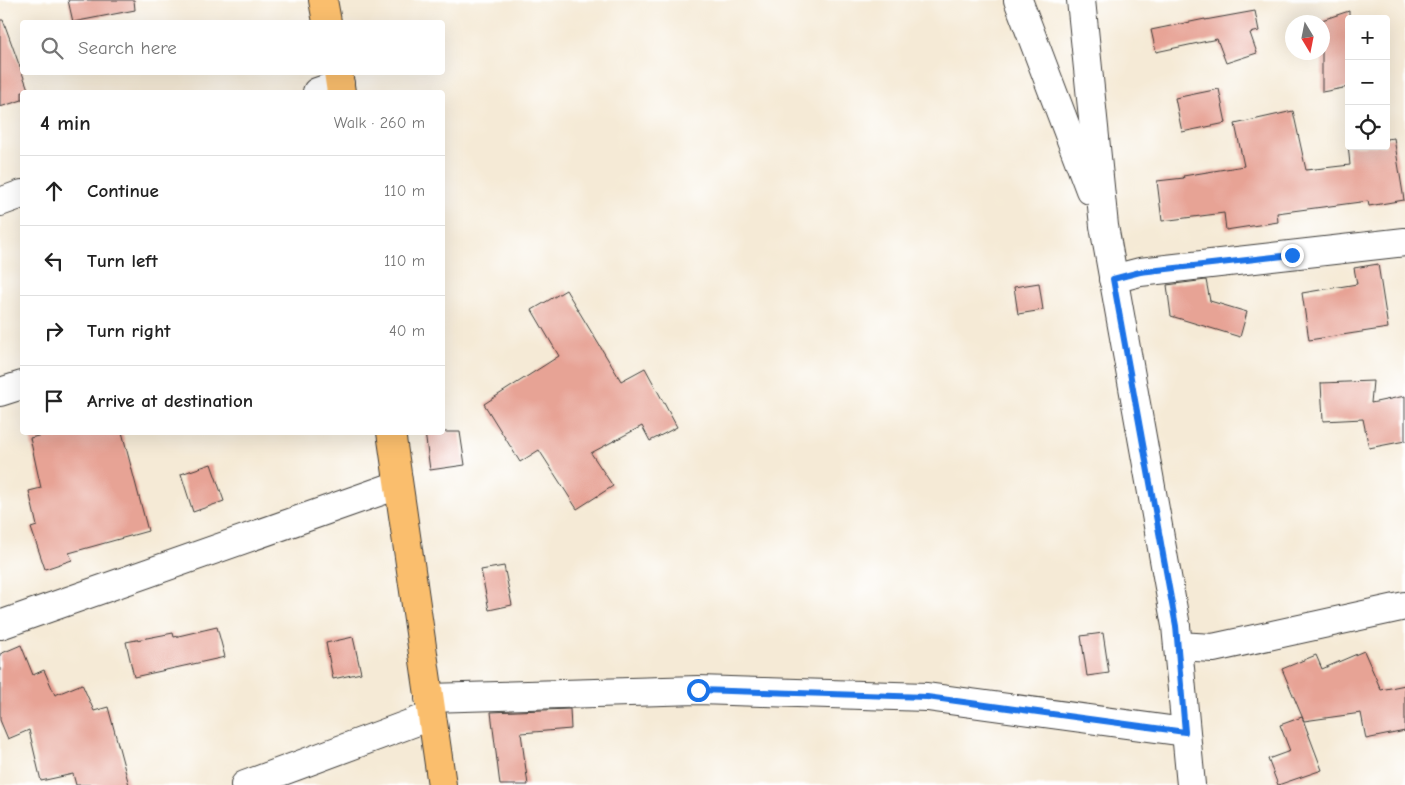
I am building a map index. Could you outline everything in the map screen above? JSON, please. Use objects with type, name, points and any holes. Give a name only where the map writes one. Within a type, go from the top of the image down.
[{"type":"main road","points":[[323,0],[328,20]]},
{"type":"main road","points":[[391,435],[442,785]]},
{"type":"street","points":[[1018,0],[1104,226]]},
{"type":"street","points":[[1081,0],[1104,226],[1176,626],[1191,785]]},
{"type":"street","points":[[0,202],[20,195]]},
{"type":"street","points":[[1113,279],[1140,272],[1405,242]]},
{"type":"street","points":[[0,392],[20,386]]},
{"type":"street","points":[[0,625],[398,485]]},
{"type":"street","points":[[1178,646],[1213,648],[1405,606]]},
{"type":"street","points":[[245,785],[430,707],[698,690],[927,697],[1185,732]]},
{"type":"building","points":[[68,0],[134,0],[135,10],[83,20],[73,20]]},
{"type":"building","points":[[1255,11],[1259,31],[1250,33],[1257,53],[1226,63],[1217,39],[1156,52],[1151,30]]},
{"type":"building","points":[[1349,11],[1349,15],[1345,15],[1345,88],[1322,92],[1322,60],[1330,60],[1330,17]]},
{"type":"building","points":[[0,20],[3,20],[20,67],[20,75],[23,75],[28,90],[20,90],[20,101],[0,107]]},
{"type":"building","points":[[1219,89],[1226,123],[1182,132],[1175,98]]},
{"type":"building","points":[[1293,111],[1306,170],[1350,165],[1349,150],[1390,150],[1390,138],[1394,138],[1404,200],[1369,206],[1368,201],[1277,213],[1278,222],[1226,230],[1224,213],[1162,221],[1157,181],[1184,178],[1183,176],[1244,166],[1235,124]]},
{"type":"building","points":[[1378,264],[1388,328],[1309,340],[1302,293],[1357,284],[1354,268]]},
{"type":"building","points":[[1206,280],[1210,301],[1247,312],[1240,337],[1171,316],[1167,285]]},
{"type":"building","points":[[1039,283],[1043,310],[1018,314],[1014,287]]},
{"type":"building","points":[[566,290],[621,381],[645,368],[677,427],[650,441],[642,426],[591,453],[613,486],[577,509],[539,450],[520,462],[484,404],[559,356],[532,310]]},
{"type":"building","points":[[1373,381],[1371,403],[1405,396],[1405,441],[1369,448],[1363,419],[1323,421],[1321,383]]},
{"type":"building","points":[[445,432],[460,432],[465,465],[430,470],[425,435],[445,435]]},
{"type":"building","points":[[42,435],[123,435],[148,531],[69,553],[72,560],[45,569],[31,528],[37,526],[29,491],[41,488],[30,438]]},
{"type":"building","points":[[211,464],[224,501],[193,512],[181,474]]},
{"type":"building","points":[[504,566],[512,605],[489,610],[481,570]]},
{"type":"building","points":[[217,627],[225,657],[134,677],[126,642],[173,633],[174,637]]},
{"type":"building","points":[[1103,633],[1109,673],[1087,676],[1081,636]]},
{"type":"building","points":[[353,637],[361,673],[333,679],[326,643]]},
{"type":"building","points":[[21,645],[33,675],[44,670],[55,695],[82,684],[94,711],[108,707],[129,785],[76,785],[73,774],[41,781],[29,730],[8,739],[0,720],[0,654]]},
{"type":"building","points":[[1364,651],[1381,690],[1405,685],[1405,731],[1366,739],[1361,713],[1304,721],[1282,669],[1316,655],[1322,669]]},
{"type":"building","points":[[570,709],[571,729],[521,733],[528,785],[500,785],[491,712]]},
{"type":"building","points":[[1302,717],[1322,770],[1278,785],[1268,759],[1290,751],[1280,725]]},
{"type":"route","points":[[698,690],[927,697],[1185,732],[1176,626],[1113,279],[1140,272],[1292,255]]}]
